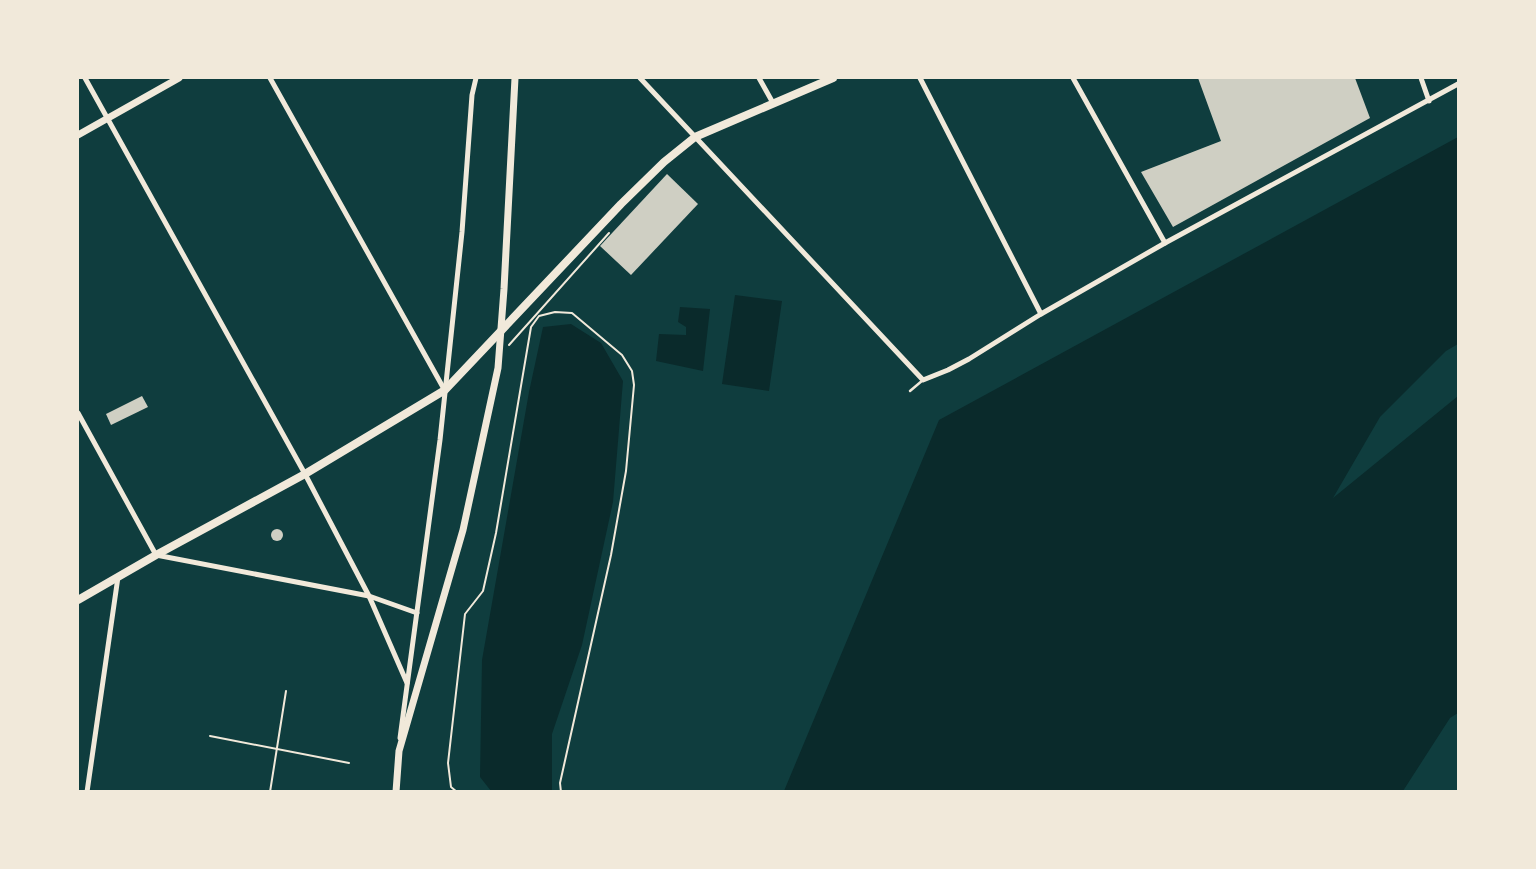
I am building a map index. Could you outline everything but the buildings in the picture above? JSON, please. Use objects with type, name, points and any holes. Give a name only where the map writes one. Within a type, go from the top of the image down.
[{"type":"main road","points":[[78,600],[305,474],[445,390],[621,204],[664,162],[695,137],[833,78]]},
{"type":"street","points":[[85,78],[305,474],[369,596],[406,683]]},
{"type":"street","points":[[78,135],[180,78]]},
{"type":"street","points":[[270,78],[445,390]]},
{"type":"street","points":[[396,792],[398,751],[406,683],[440,440],[462,232],[472,95],[476,78]]},
{"type":"street","points":[[398,751],[463,530],[498,368],[515,78]]},
{"type":"street","points":[[640,78],[923,380],[962,362],[1040,314],[1458,84]]},
{"type":"street","points":[[759,78],[773,103]]},
{"type":"street","points":[[920,78],[1040,314]]},
{"type":"street","points":[[1074,78],[1165,244]]},
{"type":"street","points":[[1420,78],[1430,101]]},
{"type":"street","points":[[78,413],[156,555],[369,596],[416,613]]},
{"type":"street","points":[[87,792],[118,578]]},
{"type":"lane","points":[[910,392],[923,380]]},
{"type":"path","points":[[499,356],[609,233],[612,226]]},
{"type":"path","points":[[457,792],[451,787],[448,763],[465,614],[483,591],[496,533],[531,327],[539,316],[555,312],[572,313],[622,354],[632,372],[634,385],[626,471],[611,555],[560,783],[561,792]]},
{"type":"path","points":[[270,792],[286,691]]},
{"type":"path","points":[[210,736],[349,763]]},
{"type":"water","points":[[1458,137],[1458,344],[1446,351],[1380,417],[1333,498],[1458,396],[1458,713],[1450,718],[1403,791],[784,791],[939,420]]},
{"type":"water","points":[[735,295],[782,301],[769,391],[722,384]]},
{"type":"water","points":[[680,307],[710,309],[703,371],[656,361],[659,334],[686,335],[686,327],[678,322]]},
{"type":"water","points":[[571,324],[601,343],[623,381],[613,502],[582,645],[552,734],[552,791],[491,791],[480,777],[482,660],[529,392],[543,327]]}]
